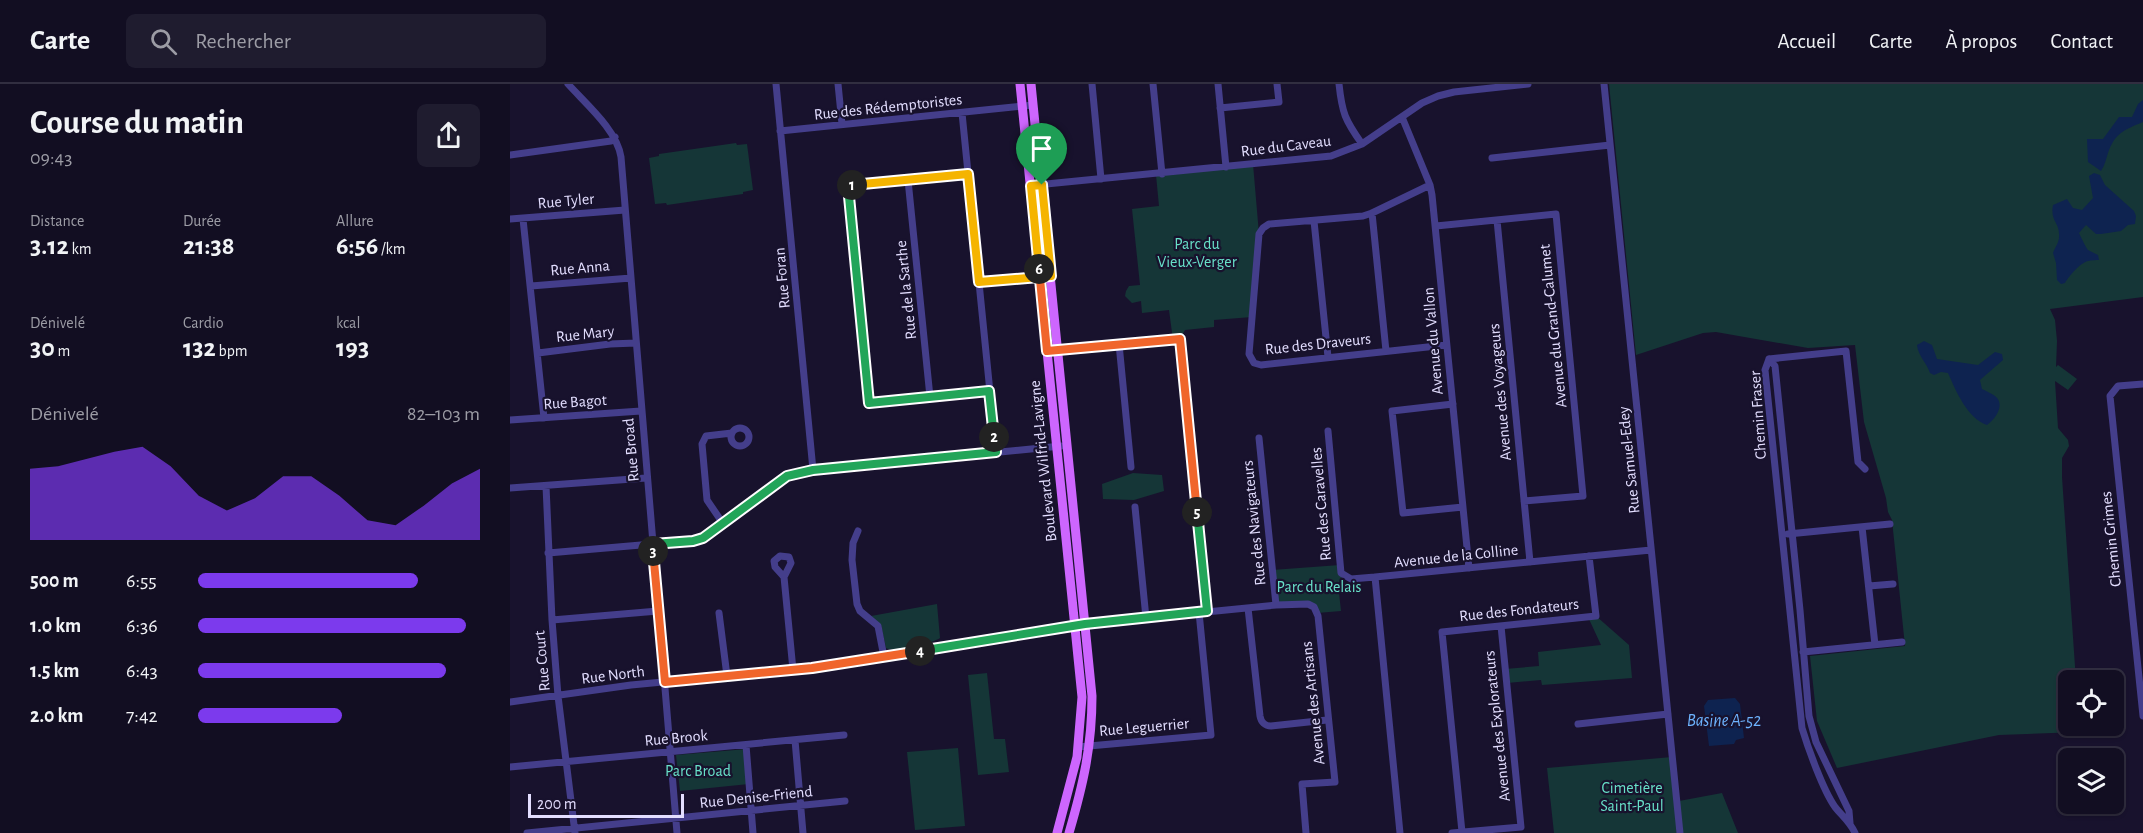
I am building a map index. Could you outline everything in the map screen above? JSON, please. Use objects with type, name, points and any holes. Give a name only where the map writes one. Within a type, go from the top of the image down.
[{"type":"main road","name":"Boulevard Wilfrid-Lavigne","points":[[1020,84],[1082,697],[1078,747],[1057,833]]},
{"type":"main road","name":"Boulevard Wilfrid-Lavigne","points":[[1031,84],[1092,696],[1090,746],[1084,780],[1069,833]]},
{"type":"street","name":"Rue Broad","points":[[568,84],[615,137],[621,157],[677,833]]},
{"type":"street","name":"Rue Foran","points":[[776,84],[813,470]]},
{"type":"street","points":[[838,84],[842,124]]},
{"type":"street","points":[[1092,84],[1101,179]]},
{"type":"street","points":[[1153,84],[1162,174]]},
{"type":"street","points":[[1218,84],[1226,167]]},
{"type":"street","points":[[1220,108],[1279,102],[1277,84]]},
{"type":"street","points":[[1339,84],[1343,114],[1362,144]]},
{"type":"street","name":"Rue du Caveau","points":[[1031,186],[1331,156],[1362,144],[1422,103],[1438,96],[1483,86],[1528,84]]},
{"type":"street","name":"Rue Samuel-Edey","points":[[1604,84],[1680,833]]},
{"type":"street","name":"Rue des Rédemptoristes","points":[[780,131],[1033,105]]},
{"type":"street","points":[[962,113],[996,452]]},
{"type":"street","name":"Avenue du Vallon","points":[[1402,117],[1430,185],[1436,226],[1469,568]]},
{"type":"street","points":[[510,155],[611,141],[615,137]]},
{"type":"street","points":[[1492,158],[1610,145]]},
{"type":"street","points":[[968,174],[848,186],[869,403],[989,391]]},
{"type":"street","name":"Rue de la Sarthe","points":[[908,180],[930,397]]},
{"type":"street","name":"Rue des Draveurs","points":[[1430,185],[1372,213],[1269,225],[1263,228],[1259,234],[1249,354],[1254,363],[1261,364],[1446,345]]},
{"type":"street","name":"Rue Tyler","points":[[510,219],[625,210]]},
{"type":"street","points":[[1372,213],[1386,351]]},
{"type":"street","name":"Avenue du Grand-Calumet","points":[[1436,226],[1556,214],[1583,496],[1524,501]]},
{"type":"street","points":[[523,219],[544,418]]},
{"type":"street","name":"Avenue des Voyageurs","points":[[1497,220],[1530,562]]},
{"type":"street","points":[[1314,221],[1328,357]]},
{"type":"street","points":[[979,282],[1051,276]]},
{"type":"street","name":"Rue Anna","points":[[531,286],[631,278]]},
{"type":"street","name":"Rue Leguerrier","points":[[1078,747],[1211,735],[1180,339],[1119,344]]},
{"type":"street","name":"Rue Mary","points":[[538,353],[636,343]]},
{"type":"street","points":[[1047,351],[1119,344],[1131,467]]},
{"type":"street","points":[[1769,359],[1846,351],[1858,462],[1865,469]]},
{"type":"street","name":"Chemin Fraser","points":[[1850,823],[1849,811],[1812,731],[1775,366],[1769,359],[1765,370],[1802,728],[1810,754],[1834,806],[1850,823],[1855,833]]},
{"type":"street","name":"Chemin Grimes","points":[[2143,384],[2118,386],[2110,396],[2143,716]]},
{"type":"street","points":[[1452,404],[1392,411],[1403,513],[1463,507]]},
{"type":"street","name":"Rue Bagot","points":[[510,420],[641,411]]},
{"type":"street","name":"Rue des Caravelles","points":[[1328,431],[1341,573],[1351,579],[1375,577]]},
{"type":"street","points":[[722,522],[707,500],[702,444],[706,436],[732,434]]},
{"type":"street","name":"Rue des Navigateurs","points":[[1259,438],[1276,605]]},
{"type":"street","points":[[548,553],[699,540],[787,476],[813,470],[1067,446]]},
{"type":"street","points":[[510,488],[646,478]]},
{"type":"street","name":"Rue Court","points":[[546,486],[548,553],[558,696],[575,831]]},
{"type":"street","points":[[1135,507],[1146,618]]},
{"type":"street","points":[[1781,535],[1890,524]]},
{"type":"street","points":[[1862,527],[1875,645]]},
{"type":"street","points":[[858,531],[853,543],[852,560],[857,604],[860,611],[879,629],[884,657]]},
{"type":"street","name":"Avenue de la Colline","points":[[1400,833],[1375,577],[1651,550]]},
{"type":"street","name":"Rue des Fondateurs","points":[[1462,832],[1442,632],[1596,616],[1589,556]]},
{"type":"street","points":[[784,577],[793,670]]},
{"type":"street","points":[[1869,586],[1893,584]]},
{"type":"street","name":"Avenue des Artisans","points":[[1146,618],[1276,605],[1308,604],[1316,610],[1335,782],[1302,784],[1306,833]]},
{"type":"street","points":[[1248,608],[1262,722],[1271,726],[1328,720]]},
{"type":"street","points":[[552,620],[658,612]]},
{"type":"street","points":[[719,613],[727,676]]},
{"type":"street","name":"Rue North","points":[[510,702],[665,682],[793,670],[1085,624],[1146,618]]},
{"type":"street","name":"Avenue des Explorateurs","points":[[1452,833],[1521,826],[1501,626]]},
{"type":"street","points":[[1794,653],[1902,642]]},
{"type":"street","points":[[1578,723],[1668,714]]},
{"type":"street","name":"Rue Brook","points":[[510,766],[844,735]]},
{"type":"street","points":[[795,740],[803,833]]},
{"type":"street","points":[[746,744],[753,833]]},
{"type":"street","name":"Rue Denise-Friend","points":[[527,833],[575,831],[845,801]]},
{"type":"green space","points":[[1609,84],[2143,84],[2143,297],[2050,309],[2055,320],[2056,367],[2058,365],[2077,379],[2068,390],[2055,381],[2058,428],[2068,440],[2069,446],[2062,458],[2062,477],[2075,670],[2058,670],[2058,733],[1999,735],[1837,768],[1817,721],[1810,656],[1905,646],[1892,520],[1864,422],[1855,345],[1808,348],[1716,332],[1703,333],[1636,355]]},
{"type":"green space","points":[[736,143],[737,145],[747,144],[753,190],[743,192],[743,194],[667,205],[666,203],[655,204],[649,158],[659,156],[659,154]]},
{"type":"green space","name":"Parc du Vieux-Verger","points":[[1253,164],[1259,234],[1252,317],[1214,320],[1214,327],[1185,330],[1180,339],[1173,340],[1169,310],[1142,313],[1141,301],[1132,303],[1125,296],[1129,286],[1140,285],[1132,209],[1159,206],[1156,175]]},
{"type":"green space","points":[[1133,473],[1162,475],[1164,491],[1134,500],[1103,499],[1102,484]]},
{"type":"green space","name":"Parc du Relais","points":[[1340,565],[1343,576],[1338,584],[1341,611],[1317,613],[1314,607],[1276,605],[1272,570]]},
{"type":"green space","points":[[937,604],[940,638],[913,647],[886,648],[881,625],[871,616]]},
{"type":"green space","points":[[1596,616],[1629,645],[1632,678],[1542,685],[1541,680],[1507,683],[1505,669],[1539,666],[1538,652],[1601,645],[1588,617]]},
{"type":"green space","points":[[987,673],[994,739],[1005,739],[1009,772],[978,775],[968,675]]},
{"type":"green space","points":[[958,748],[965,826],[915,830],[907,752]]},
{"type":"green space","name":"Parc Broad","points":[[747,749],[749,784],[680,791],[676,755]]},
{"type":"green space","name":"Cimetière Saint-Paul","points":[[1672,757],[1680,833],[1554,833],[1547,768]]},
{"type":"green space","points":[[1722,793],[1738,833],[1683,833],[1679,801]]},
{"type":"water","points":[[2143,100],[2143,122],[2125,130],[2117,137],[2101,171],[2088,162],[2087,139],[2103,139],[2119,117],[2132,117],[2138,104]]},
{"type":"water","points":[[2094,173],[2100,175],[2105,185],[2134,211],[2135,224],[2128,225],[2121,231],[2101,234],[2096,234],[2086,225],[2079,233],[2087,249],[2098,255],[2099,260],[2082,264],[2065,283],[2061,284],[2057,280],[2053,253],[2058,242],[2059,230],[2053,215],[2053,205],[2067,199],[2073,208],[2082,210],[2093,198],[2089,176]]},
{"type":"water","points":[[1924,341],[1932,345],[1937,359],[1978,365],[1995,352],[2002,354],[2003,360],[1980,380],[1982,389],[1995,396],[2000,403],[1996,416],[1987,425],[1968,410],[1948,373],[1941,372],[1934,375],[1930,373],[1917,345]]},
{"type":"water","name":"Basine A-52","points":[[1735,698],[1740,704],[1744,738],[1736,740],[1734,744],[1709,746],[1704,706],[1708,700]]},
{"type":"route","points":[[1042,185],[1031,186],[1031,193],[1040,277],[1047,351],[1180,339],[1207,611],[1085,624],[812,668],[665,682],[653,544],[703,538],[780,480],[793,474],[813,470],[996,452],[989,391],[869,403],[848,186],[968,174],[979,282],[1040,277],[1051,276],[1042,185]]}]
